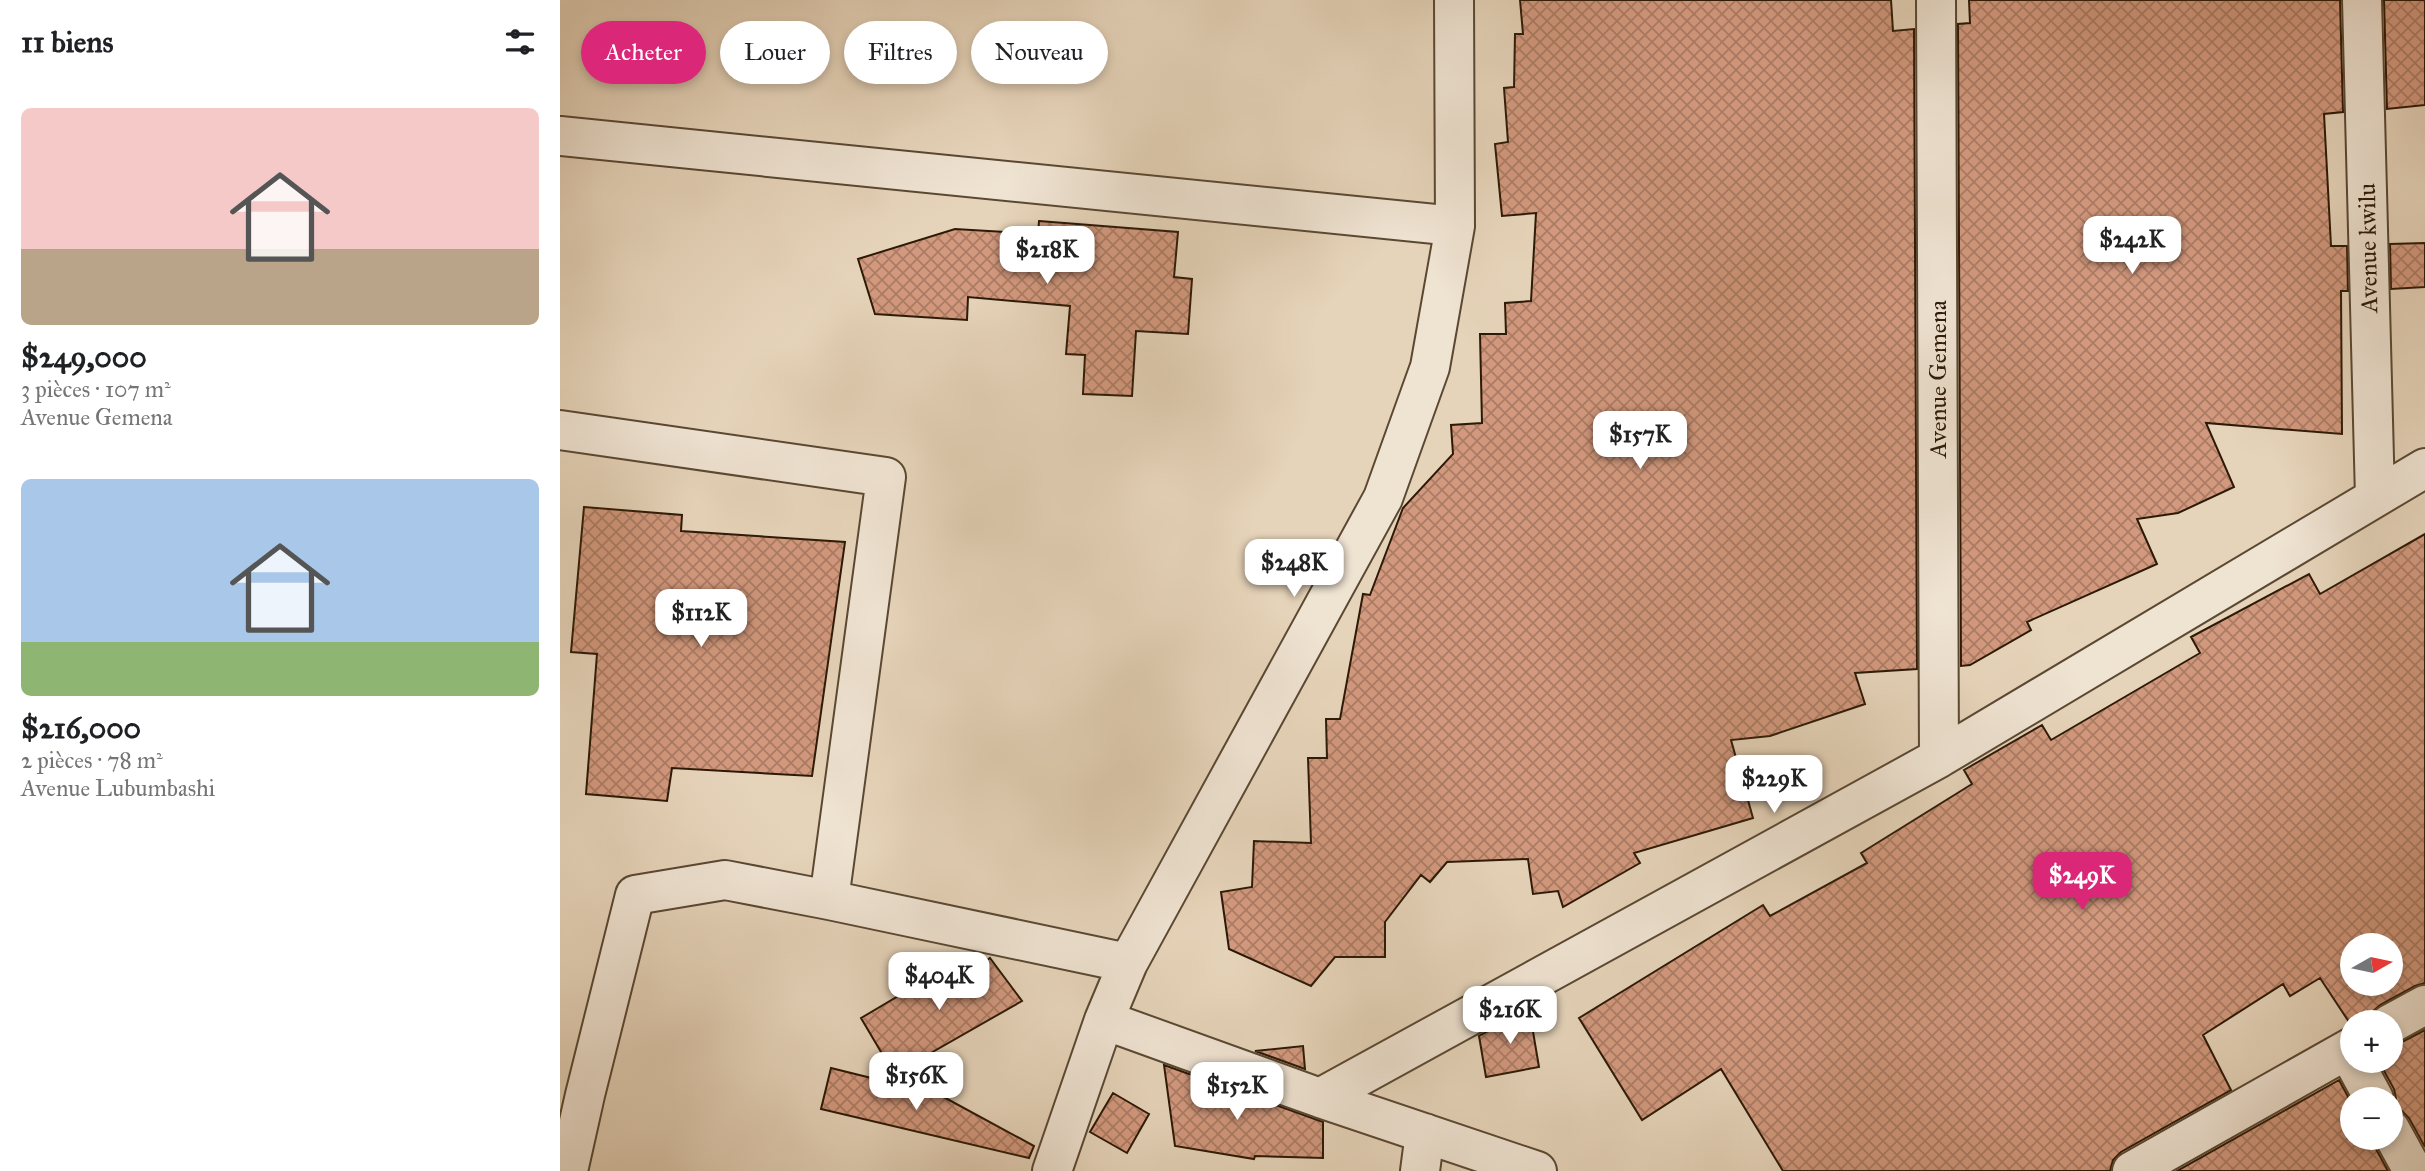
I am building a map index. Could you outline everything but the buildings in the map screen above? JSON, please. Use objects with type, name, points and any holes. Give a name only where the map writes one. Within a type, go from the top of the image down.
[{"type":"street","points":[[1052,1171],[1104,1020],[1128,963],[1383,498],[1430,367],[1455,226],[1454,0]]},
{"type":"street","name":"Avenue Gemena","points":[[1936,0],[1939,758]]},
{"type":"street","name":"Avenue kwilu","points":[[2362,0],[2375,497]]},
{"type":"street","points":[[560,136],[1455,226]]},
{"type":"street","points":[[560,430],[886,477],[829,900]]},
{"type":"street","points":[[1320,1098],[1939,758],[2425,468]]},
{"type":"street","points":[[568,1171],[572,1094],[635,895],[725,880],[1128,963]]},
{"type":"street","points":[[2403,1017],[2425,1004]]},
{"type":"street","points":[[1104,1020],[1320,1098],[1537,1171]]},
{"type":"street","points":[[2132,1171],[2340,1060]]},
{"type":"street","points":[[1420,1171],[1425,1133]]},
{"type":"street","points":[[2402,1150],[2413,1171]]}]
